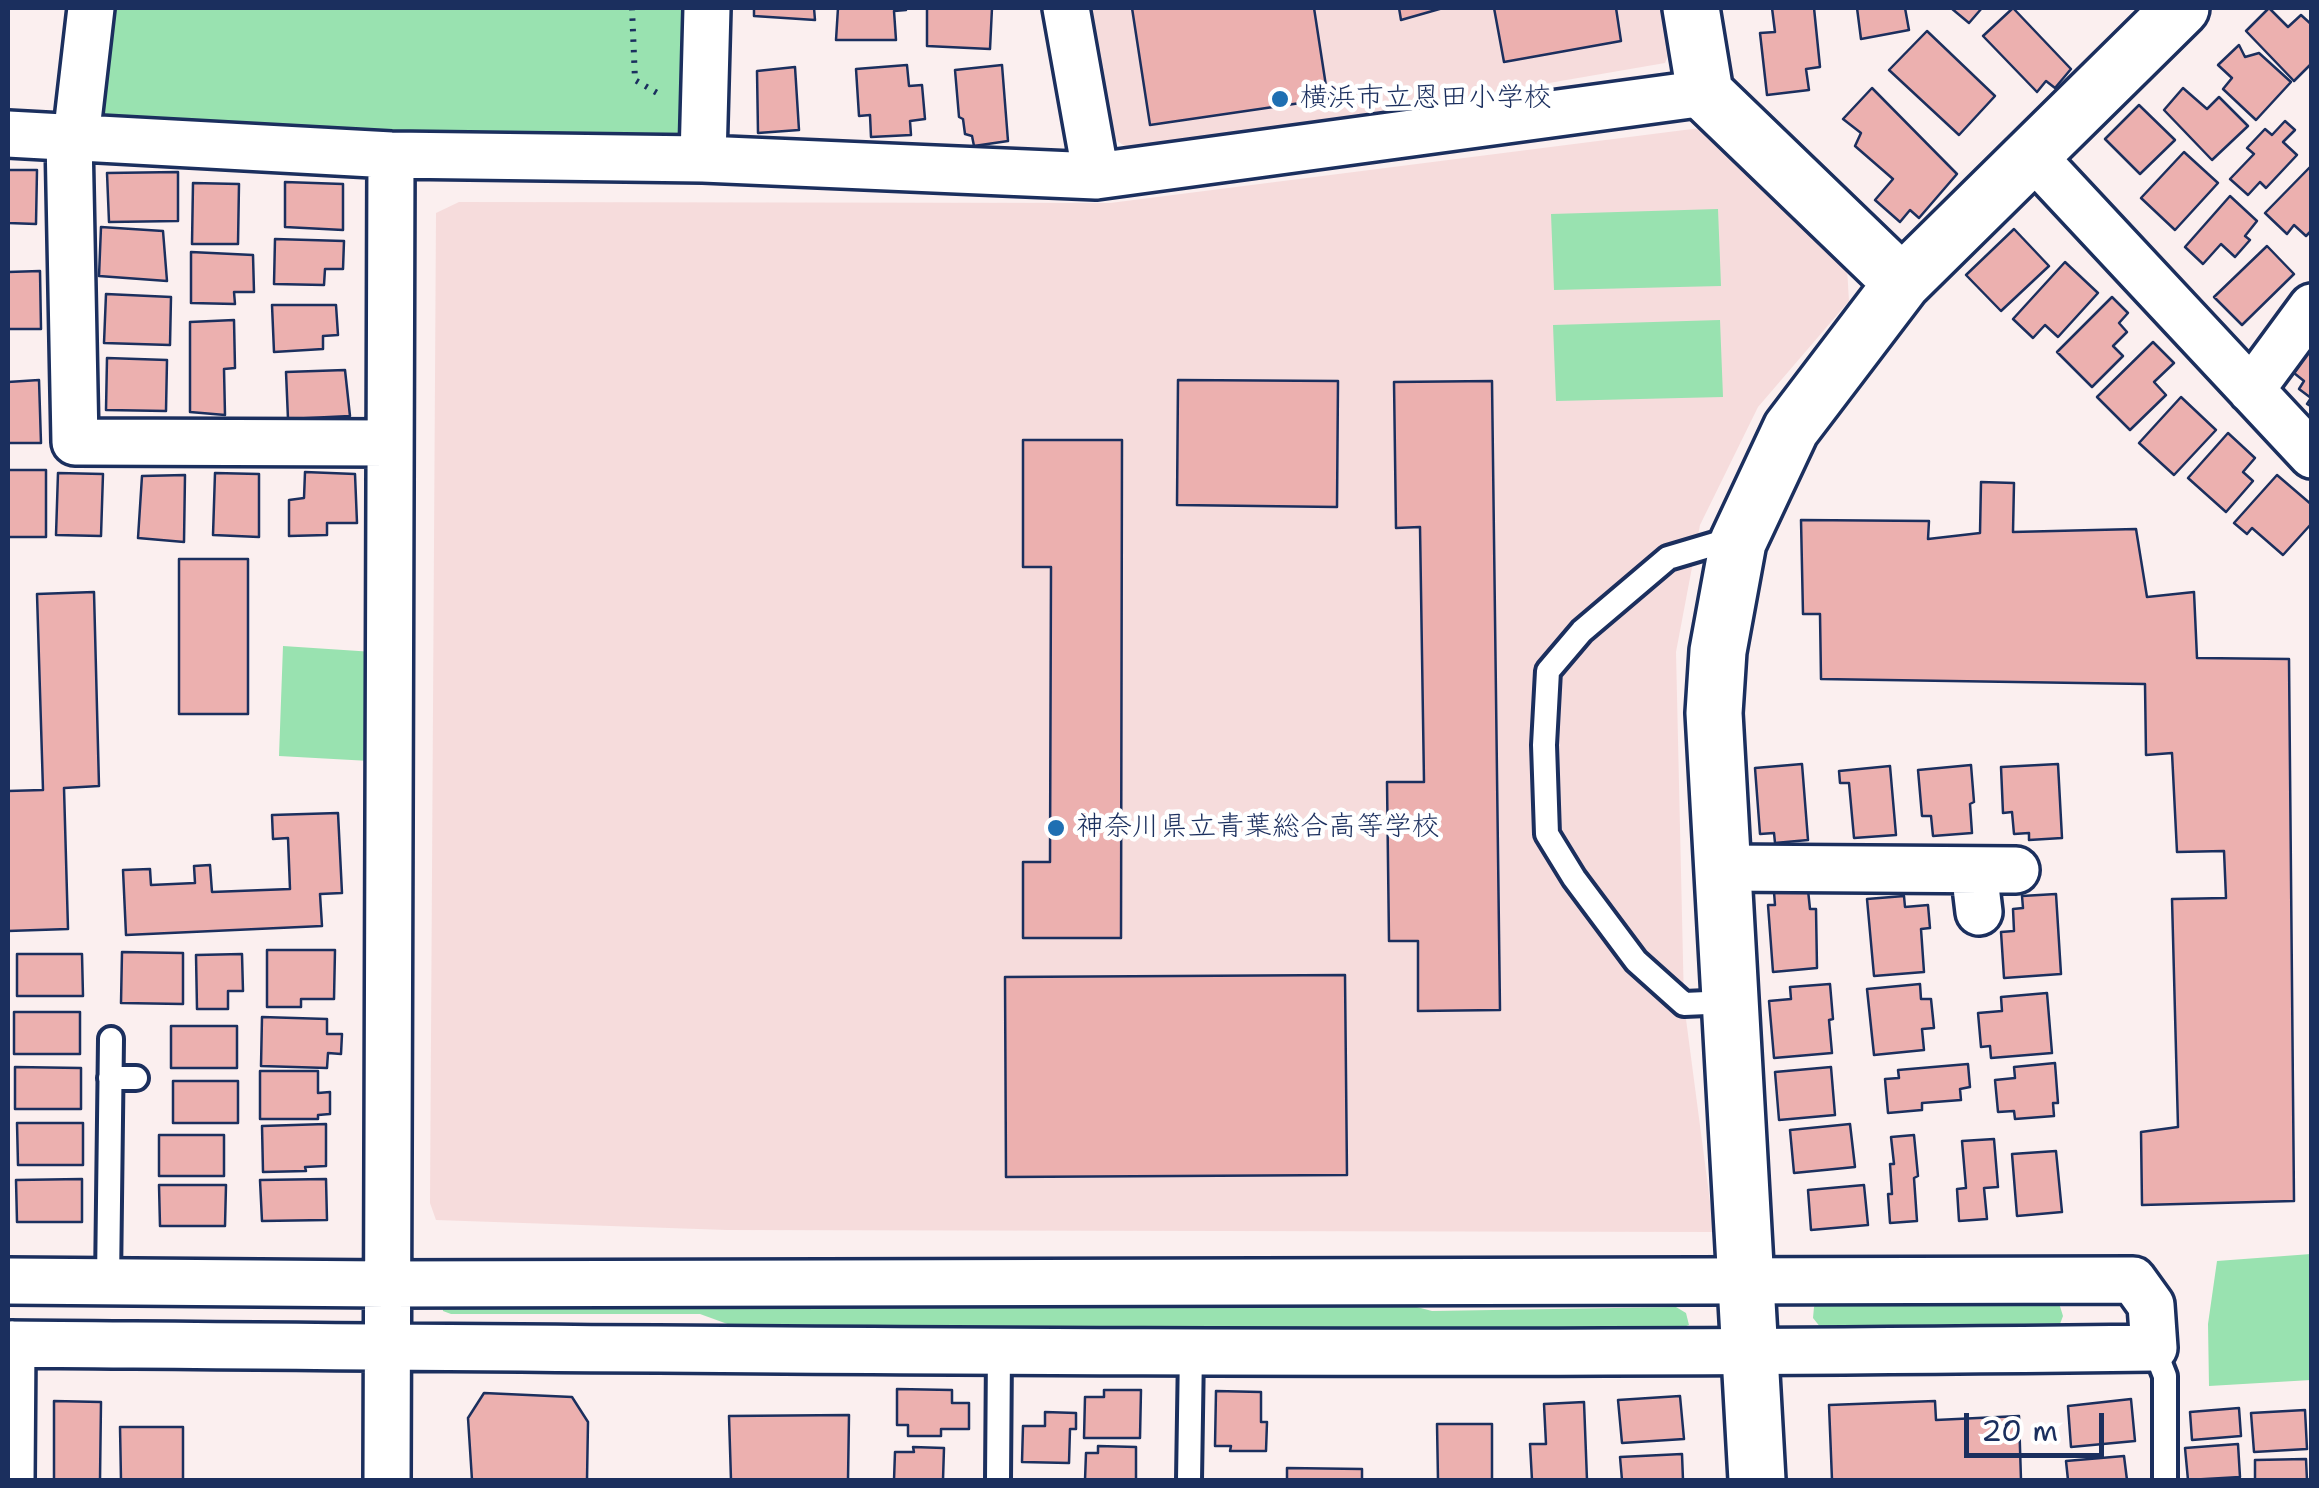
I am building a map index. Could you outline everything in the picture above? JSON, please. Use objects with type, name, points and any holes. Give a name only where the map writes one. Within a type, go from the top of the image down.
[{"type":"street","points":[[91,8],[73,138],[75,442],[390,443]]},
{"type":"street","points":[[703,159],[707,8]]},
{"type":"street","points":[[1066,8],[1096,176]]},
{"type":"street","points":[[1690,8],[1705,93],[1902,283]]},
{"type":"street","points":[[1757,1480],[1714,713],[1718,651],[1738,542],[1791,429],[1902,283],[2181,8]]},
{"type":"street","points":[[8,134],[392,154],[703,159],[1096,176],[1705,93]]},
{"type":"street","points":[[387,1480],[392,154]]},
{"type":"street","points":[[2032,155],[2312,455]]},
{"type":"street","points":[[2251,390],[2312,307]]},
{"type":"street","points":[[1722,868],[1990,884]]},
{"type":"street","points":[[8,1281],[386,1284],[2133,1280],[2151,1304],[2154,1348],[1750,1353],[10,1344],[11,1480]]},
{"type":"lane","points":[[1730,1002],[1684,1004],[1636,961],[1574,878],[1547,834],[1544,745],[1548,670],[1582,631],[1668,558],[1715,544],[1738,542]]},
{"type":"lane","points":[[108,1282],[110,1039]]},
{"type":"lane","points":[[110,1078],[136,1078]]},
{"type":"lane","points":[[2154,1348],[2165,1376],[2164,1480]]},
{"type":"lane","points":[[998,1480],[999,1350]]},
{"type":"lane","points":[[1190,1351],[1190,1480]]},
{"type":"path","points":[[632,8],[636,80],[664,98],[703,110]]},
{"type":"shaded area","name":"横浜市立恩田小学校","points":[[1087,8],[1666,8],[1672,46],[1665,63],[1137,154],[1108,135]]},
{"type":"shaded area","name":"神奈川県立青葉総合高等学校","points":[[1700,128],[1847,268],[1849,301],[1758,407],[1700,525],[1676,652],[1684,1004],[1714,1232],[727,1230],[436,1220],[430,1203],[436,213],[459,202],[1110,203]]},
{"type":"green space","points":[[111,8],[694,8],[690,138],[99,128]]},
{"type":"green space","points":[[1718,209],[1721,286],[1554,290],[1551,214]]},
{"type":"green space","points":[[1720,320],[1723,397],[1556,401],[1553,325]]},
{"type":"green space","points":[[283,646],[389,653],[388,762],[279,756]]},
{"type":"green space","points":[[2311,1254],[2311,1380],[2209,1386],[2208,1324],[2217,1261]]},
{"type":"green space","points":[[1367,1294],[1432,1311],[1676,1307],[1686,1313],[1689,1325],[744,1330],[700,1314],[451,1314],[443,1311],[442,1302]]},
{"type":"green space","points":[[1820,1299],[2051,1299],[2059,1303],[2063,1316],[2052,1330],[1833,1333],[1821,1328],[1813,1318]]},
{"type":"building","points":[[754,8],[814,8],[815,20],[754,16]]},
{"type":"building","points":[[838,8],[906,10],[894,11],[896,40],[836,40]]},
{"type":"building","points":[[927,8],[992,8],[990,49],[927,46]]},
{"type":"building","points":[[1132,8],[1314,8],[1328,99],[1150,125]]},
{"type":"building","points":[[1399,8],[1443,8],[1401,20]]},
{"type":"building","points":[[1494,8],[1616,8],[1621,41],[1504,62]]},
{"type":"building","points":[[1772,8],[1814,8],[1820,67],[1806,69],[1809,90],[1767,95],[1760,33],[1775,32]]},
{"type":"building","points":[[1857,8],[1905,8],[1909,30],[1861,39]]},
{"type":"building","points":[[1951,8],[1982,8],[1969,23]]},
{"type":"building","points":[[2013,8],[2071,69],[2055,88],[2046,81],[2037,92],[1983,36]]},
{"type":"building","points":[[2269,8],[2288,27],[2301,15],[2312,25],[2312,63],[2294,81],[2246,31]]},
{"type":"building","points":[[1927,31],[1995,96],[1959,135],[1889,70]]},
{"type":"building","points":[[2239,45],[2245,57],[2259,53],[2291,82],[2256,120],[2223,89],[2232,78],[2218,65]]},
{"type":"building","points":[[907,65],[909,86],[922,85],[925,119],[910,121],[911,135],[871,137],[870,115],[859,116],[856,69]]},
{"type":"building","points":[[1002,65],[1008,141],[974,146],[959,117],[955,70]]},
{"type":"building","points":[[795,67],[799,130],[758,133],[757,71]]},
{"type":"building","points":[[1872,88],[1957,174],[1919,218],[1910,210],[1900,222],[1875,200],[1893,179],[1855,146],[1861,133],[1843,119]]},
{"type":"building","points":[[2183,88],[2207,109],[2219,97],[2248,126],[2212,160],[2164,110]]},
{"type":"building","points":[[2139,105],[2175,140],[2140,174],[2105,139]]},
{"type":"building","points":[[2285,121],[2295,130],[2283,142],[2297,155],[2266,188],[2260,182],[2248,195],[2230,179],[2254,154],[2247,148],[2265,129],[2272,135]]},
{"type":"building","points":[[2184,152],[2218,183],[2175,230],[2141,198]]},
{"type":"building","points":[[2312,165],[2312,230],[2306,236],[2294,225],[2287,234],[2265,213]]},
{"type":"building","points":[[8,170],[37,170],[36,224],[8,223]]},
{"type":"building","points":[[178,172],[178,221],[109,222],[107,173]]},
{"type":"building","points":[[285,182],[343,184],[343,230],[285,227]]},
{"type":"building","points":[[193,183],[239,184],[238,244],[192,244]]},
{"type":"building","points":[[2230,196],[2257,221],[2245,236],[2250,240],[2235,257],[2221,244],[2203,264],[2185,247]]},
{"type":"building","points":[[101,227],[163,231],[167,281],[99,276]]},
{"type":"building","points":[[2014,229],[2049,266],[2001,311],[1966,275]]},
{"type":"building","points":[[275,239],[344,241],[343,269],[325,269],[324,285],[274,284]]},
{"type":"building","points":[[2267,246],[2294,274],[2242,325],[2214,297]]},
{"type":"building","points":[[191,252],[253,255],[254,292],[234,292],[235,304],[191,303]]},
{"type":"building","points":[[2065,262],[2098,293],[2058,337],[2045,325],[2033,338],[2013,319]]},
{"type":"building","points":[[40,271],[41,329],[8,329],[8,272]]},
{"type":"building","points":[[106,294],[171,297],[170,345],[104,343]]},
{"type":"building","points":[[2112,297],[2128,313],[2119,323],[2127,332],[2113,346],[2123,356],[2092,387],[2057,352]]},
{"type":"building","points":[[272,305],[336,305],[338,335],[323,336],[323,349],[274,352]]},
{"type":"building","points":[[234,320],[235,368],[224,369],[225,415],[190,412],[190,322]]},
{"type":"building","points":[[2153,342],[2174,363],[2154,382],[2166,395],[2130,430],[2097,397]]},
{"type":"building","points":[[2311,348],[2312,407],[2307,404],[2311,398],[2299,389],[2304,381],[2294,373]]},
{"type":"building","points":[[107,358],[167,360],[166,411],[106,410]]},
{"type":"building","points":[[345,370],[350,416],[288,419],[286,372]]},
{"type":"building","points":[[39,380],[41,443],[8,443],[8,382]]},
{"type":"building","points":[[1178,380],[1338,381],[1337,507],[1177,505]]},
{"type":"building","points":[[1492,381],[1500,1010],[1418,1011],[1418,941],[1389,941],[1387,782],[1424,782],[1420,527],[1396,528],[1394,382]]},
{"type":"building","points":[[2181,397],[2216,430],[2174,475],[2139,443]]},
{"type":"building","points":[[2228,433],[2255,458],[2243,472],[2253,481],[2226,512],[2188,478]]},
{"type":"building","points":[[1023,440],[1122,440],[1121,938],[1023,938],[1023,862],[1050,862],[1051,567],[1023,567]]},
{"type":"building","points":[[8,470],[46,470],[46,537],[8,537]]},
{"type":"building","points":[[305,472],[355,474],[357,523],[327,523],[327,535],[289,536],[289,500],[304,498]]},
{"type":"building","points":[[58,473],[103,474],[101,536],[56,535]]},
{"type":"building","points":[[215,473],[259,474],[259,537],[213,535]]},
{"type":"building","points":[[185,475],[184,542],[138,538],[142,476]]},
{"type":"building","points":[[2277,475],[2312,505],[2312,523],[2283,555],[2252,528],[2247,534],[2234,523]]},
{"type":"building","points":[[1981,482],[2014,483],[2013,532],[2136,529],[2147,597],[2194,592],[2197,658],[2289,659],[2294,1201],[2142,1205],[2141,1132],[2178,1127],[2172,899],[2226,898],[2224,851],[2177,852],[2172,753],[2146,755],[2145,684],[1821,679],[1820,614],[1803,614],[1801,520],[1929,521],[1928,539],[1980,533]]},
{"type":"building","points":[[179,559],[248,559],[248,714],[179,714]]},
{"type":"building","points":[[94,592],[99,786],[64,788],[68,929],[8,931],[8,791],[43,790],[37,594]]},
{"type":"building","points":[[1802,764],[1808,840],[1775,843],[1774,833],[1760,834],[1755,768]]},
{"type":"building","points":[[2058,764],[2062,838],[2029,840],[2029,833],[2014,834],[2012,812],[2003,813],[2001,767]]},
{"type":"building","points":[[1971,765],[1972,833],[1933,836],[1931,816],[1922,816],[1918,770]]},
{"type":"building","points":[[1890,766],[1896,835],[1854,838],[1849,783],[1840,783],[1839,771]]},
{"type":"building","points":[[338,813],[342,893],[320,894],[322,926],[126,935],[123,870],[150,869],[151,885],[195,883],[194,866],[210,865],[212,892],[290,889],[288,838],[273,839],[272,815]]},
{"type":"building","points":[[1808,890],[1810,909],[1816,909],[1817,968],[1773,972],[1768,905],[1775,905],[1774,892]]},
{"type":"building","points":[[2056,894],[2061,974],[2004,978],[2001,932],[2014,931],[2013,909],[2023,908],[2022,896]]},
{"type":"building","points":[[1904,896],[1905,907],[1928,905],[1930,928],[1921,929],[1924,972],[1874,976],[1867,899]]},
{"type":"building","points":[[267,950],[335,950],[334,999],[301,999],[301,1007],[267,1007]]},
{"type":"building","points":[[122,952],[183,953],[183,1004],[121,1003]]},
{"type":"building","points":[[17,954],[82,954],[83,996],[17,996]]},
{"type":"building","points":[[242,954],[243,991],[228,991],[228,1009],[197,1009],[196,955]]},
{"type":"building","points":[[1345,975],[1347,1175],[1006,1177],[1005,977]]},
{"type":"building","points":[[1830,984],[1832,1053],[1774,1058],[1769,1001],[1791,999],[1790,987]]},
{"type":"building","points":[[1920,984],[1921,999],[1931,999],[1934,1028],[1922,1029],[1924,1050],[1874,1055],[1867,989]]},
{"type":"building","points":[[2047,993],[2052,1053],[1991,1058],[1990,1046],[1981,1047],[1978,1013],[2002,1011],[2001,997]]},
{"type":"building","points":[[14,1012],[80,1012],[80,1054],[14,1054]]},
{"type":"building","points":[[262,1017],[327,1019],[327,1034],[342,1034],[341,1054],[328,1053],[327,1068],[261,1066]]},
{"type":"building","points":[[171,1026],[237,1026],[237,1068],[171,1068]]},
{"type":"building","points":[[2055,1063],[2058,1103],[2053,1103],[2054,1116],[2015,1119],[2014,1111],[1998,1112],[1995,1080],[2015,1078],[2014,1067]]},
{"type":"building","points":[[1968,1064],[1970,1087],[1960,1089],[1961,1100],[1922,1103],[1922,1110],[1888,1113],[1885,1079],[1899,1078],[1898,1070]]},
{"type":"building","points":[[15,1067],[81,1068],[81,1109],[15,1109]]},
{"type":"building","points":[[1831,1067],[1835,1115],[1779,1120],[1775,1072]]},
{"type":"building","points":[[260,1071],[318,1071],[318,1093],[330,1092],[330,1114],[318,1115],[318,1119],[260,1119]]},
{"type":"building","points":[[173,1081],[238,1081],[238,1123],[173,1123]]},
{"type":"building","points":[[17,1123],[83,1123],[83,1165],[18,1165]]},
{"type":"building","points":[[326,1124],[326,1166],[305,1167],[306,1171],[263,1172],[262,1126]]},
{"type":"building","points":[[1850,1124],[1855,1167],[1794,1173],[1790,1130]]},
{"type":"building","points":[[159,1135],[224,1135],[224,1176],[159,1176]]},
{"type":"building","points":[[1914,1135],[1917,1221],[1890,1223],[1890,1164],[1894,1164],[1891,1137]]},
{"type":"building","points":[[1994,1139],[1998,1187],[1984,1188],[1987,1219],[1959,1221],[1957,1189],[1966,1188],[1962,1141]]},
{"type":"building","points":[[2056,1151],[2062,1212],[2017,1216],[2012,1154]]},
{"type":"building","points":[[82,1179],[82,1222],[17,1222],[16,1180]]},
{"type":"building","points":[[326,1179],[327,1220],[262,1221],[260,1180]]},
{"type":"building","points":[[159,1185],[226,1185],[225,1226],[160,1226]]},
{"type":"building","points":[[1864,1185],[1868,1225],[1811,1230],[1808,1190]]},
{"type":"building","points":[[897,1389],[952,1390],[952,1403],[969,1403],[969,1429],[941,1429],[941,1436],[908,1436],[908,1425],[897,1425]]},
{"type":"building","points":[[1104,1390],[1141,1390],[1140,1438],[1084,1438],[1085,1397],[1104,1397]]},
{"type":"building","points":[[1216,1391],[1261,1392],[1261,1422],[1267,1422],[1266,1451],[1230,1451],[1231,1446],[1215,1446]]},
{"type":"building","points":[[484,1393],[572,1397],[588,1422],[587,1480],[472,1480],[468,1418]]},
{"type":"building","points":[[1680,1396],[1684,1439],[1622,1443],[1618,1400]]},
{"type":"building","points":[[2131,1399],[2135,1441],[2071,1447],[2068,1406]]},
{"type":"building","points":[[54,1401],[101,1402],[100,1480],[54,1480]]},
{"type":"building","points":[[1935,1401],[1936,1420],[2019,1416],[2021,1480],[1832,1480],[1829,1405]]},
{"type":"building","points":[[1584,1402],[1587,1480],[1532,1480],[1530,1444],[1546,1444],[1544,1404]]},
{"type":"building","points":[[2239,1408],[2241,1436],[2192,1440],[2190,1412]]},
{"type":"building","points":[[2305,1410],[2307,1449],[2254,1452],[2251,1413]]},
{"type":"building","points":[[1045,1412],[1076,1413],[1076,1429],[1070,1429],[1069,1463],[1022,1462],[1023,1426],[1045,1426]]},
{"type":"building","points":[[849,1415],[848,1480],[731,1480],[729,1416]]},
{"type":"building","points":[[1437,1424],[1492,1424],[1492,1480],[1438,1480]]},
{"type":"building","points":[[120,1427],[183,1427],[183,1480],[121,1480]]},
{"type":"building","points":[[2238,1444],[2240,1477],[2188,1480],[2185,1448]]},
{"type":"building","points":[[1098,1446],[1136,1447],[1136,1480],[1085,1480],[1086,1453],[1098,1453]]},
{"type":"building","points":[[913,1447],[944,1448],[943,1480],[894,1480],[895,1452],[914,1452]]},
{"type":"building","points":[[1682,1454],[1683,1480],[1622,1480],[1620,1457]]},
{"type":"building","points":[[2124,1456],[2127,1480],[2068,1480],[2066,1461]]},
{"type":"building","points":[[2306,1459],[2307,1480],[2255,1480],[2255,1460]]},
{"type":"building","points":[[1287,1468],[1362,1469],[1362,1480],[1287,1480]]},
{"type":"place","name":"横浜市立恩田小学校","points":[[1280,99]]},
{"type":"place","name":"神奈川県立青葉総合高等学校","points":[[1056,828]]}]
